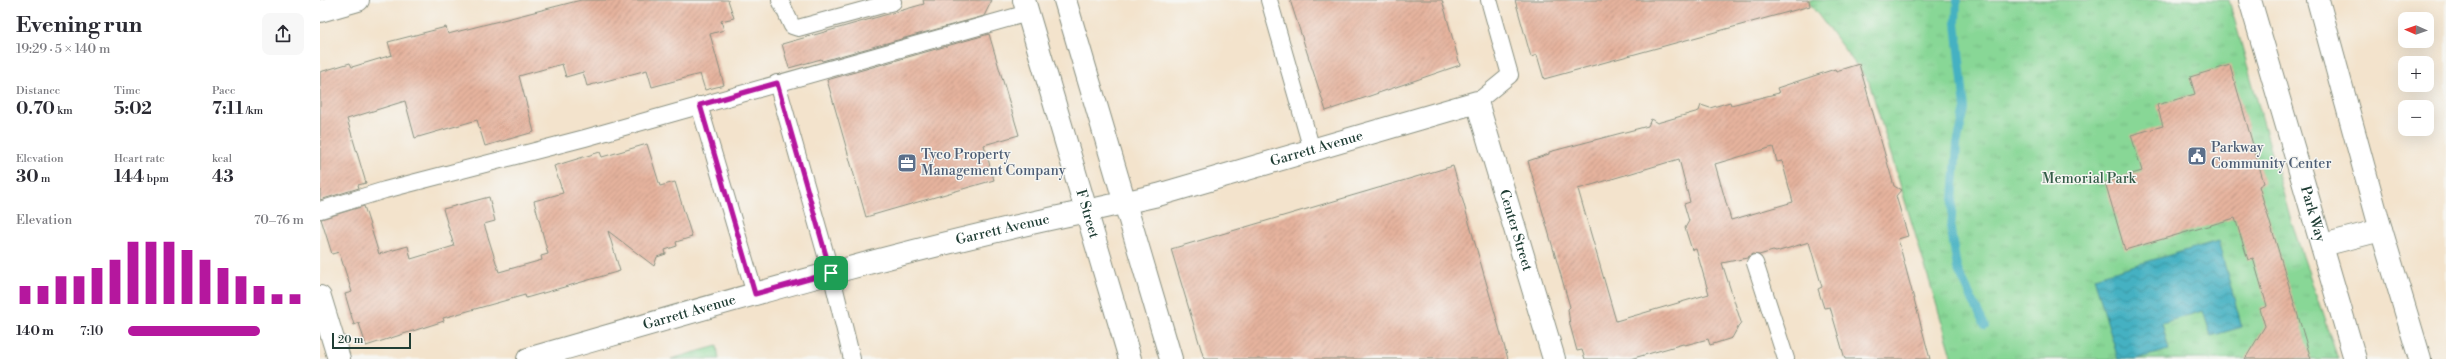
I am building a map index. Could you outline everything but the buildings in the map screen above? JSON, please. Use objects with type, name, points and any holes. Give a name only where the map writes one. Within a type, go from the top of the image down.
[{"type":"street","points":[[320,11],[358,0]]},
{"type":"street","points":[[1065,0],[1171,359]]},
{"type":"street","name":"Park Way","points":[[2250,0],[2323,245],[2355,359]]},
{"type":"street","points":[[2318,0],[2381,230],[2420,359]]},
{"type":"street","name":"F Street","points":[[1026,6],[1130,359]]},
{"type":"street","name":"Garrett Avenue","points":[[528,359],[831,273],[1036,222],[1124,203],[1477,102]]},
{"type":"street","name":"Center Street","points":[[1477,102],[1554,359]]},
{"type":"street","points":[[2323,245],[2381,230]]},
{"type":"street","points":[[320,297],[339,359]]},
{"type":"lane","points":[[780,0],[792,26],[798,28],[893,2]]},
{"type":"lane","points":[[1270,0],[1312,150]]},
{"type":"lane","points":[[1477,102],[1510,75],[1489,0]]},
{"type":"lane","points":[[320,210],[585,138],[777,83],[1026,6]]},
{"type":"lane","points":[[777,83],[831,273],[852,359]]},
{"type":"lane","points":[[700,105],[755,294]]},
{"type":"lane","points":[[1755,263],[1786,359]]},
{"type":"green space","name":"Memorial Park","points":[[1807,0],[2229,0],[2291,221],[2338,359],[1953,359],[1869,82]]},
{"type":"green space","points":[[717,346],[719,359],[671,359]]},
{"type":"water","points":[[2218,241],[2242,327],[2211,336],[2203,311],[2162,323],[2169,350],[2136,359],[2118,359],[2094,277]]},
{"type":"waterway","points":[[1957,0],[1956,22],[1965,109],[1957,144],[1951,230],[1957,268],[1985,326]]},
{"type":"place","name":"Parkway Community Center","points":[[2197,156]]},
{"type":"place","name":"Tyco Property Management Company","points":[[907,163]]},
{"type":"route","points":[[777,83],[831,273],[755,294],[700,105],[777,83]]}]
